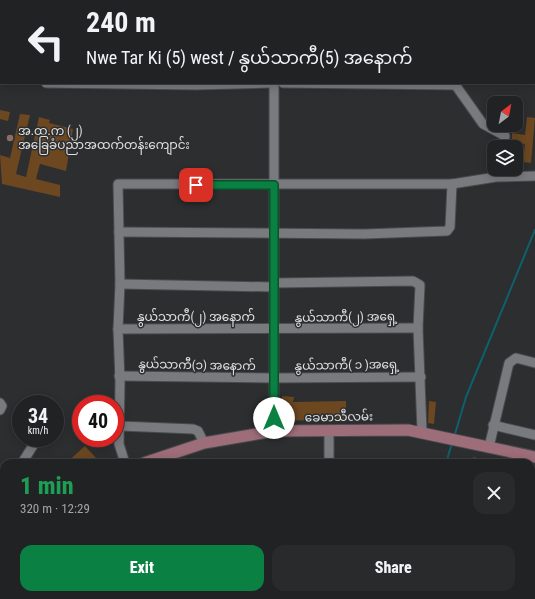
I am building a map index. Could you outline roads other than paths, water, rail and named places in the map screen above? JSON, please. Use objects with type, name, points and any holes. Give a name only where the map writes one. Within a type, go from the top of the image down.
[{"type":"main road","name":"ခေမာသီလမ်း","points":[[156,459],[204,443],[274,431],[329,430],[408,430],[535,458]]},
{"type":"street","points":[[122,84],[233,84]]},
{"type":"street","points":[[274,84],[274,431]]},
{"type":"street","points":[[454,84],[483,124],[505,136],[504,140]]},
{"type":"street","points":[[119,395],[118,329],[120,284],[118,184],[452,184],[487,175]]},
{"type":"street","points":[[523,175],[535,176]]},
{"type":"street","points":[[119,232],[394,233],[447,231],[450,227],[452,184]]},
{"type":"street","points":[[120,284],[274,285],[413,281],[420,285],[418,328],[422,432]]},
{"type":"street","name":"နွယ်သာကီ(၂) အရှေ့","points":[[274,329],[418,328]]},
{"type":"street","name":"နွယ်သာကီ(၂) အနောက်","points":[[118,329],[274,329]]},
{"type":"street","points":[[489,447],[493,425],[509,363],[516,358],[535,363]]},
{"type":"street","name":"နွယ်သာကီ(၁) အနောက်","points":[[119,376],[274,378]]},
{"type":"street","name":"နွယ်သာကီ( ၁ )အရှေ့","points":[[274,378],[421,377]]},
{"type":"street","points":[[493,425],[535,435]]},
{"type":"street","points":[[124,426],[193,429],[198,431],[204,443]]},
{"type":"street","points":[[329,430],[329,459]]},
{"type":"street","points":[[25,459],[32,447]]},
{"type":"street","points":[[121,447],[124,459]]},
{"type":"waterway","points":[[455,434],[466,397],[535,230]]},
{"type":"waterway","points":[[447,459],[452,443]]},
{"type":"place","name":"အ.ထ.က (၂) အခြေခံပညာအထက်တန်းကျောင်း","points":[[10,138]]}]
